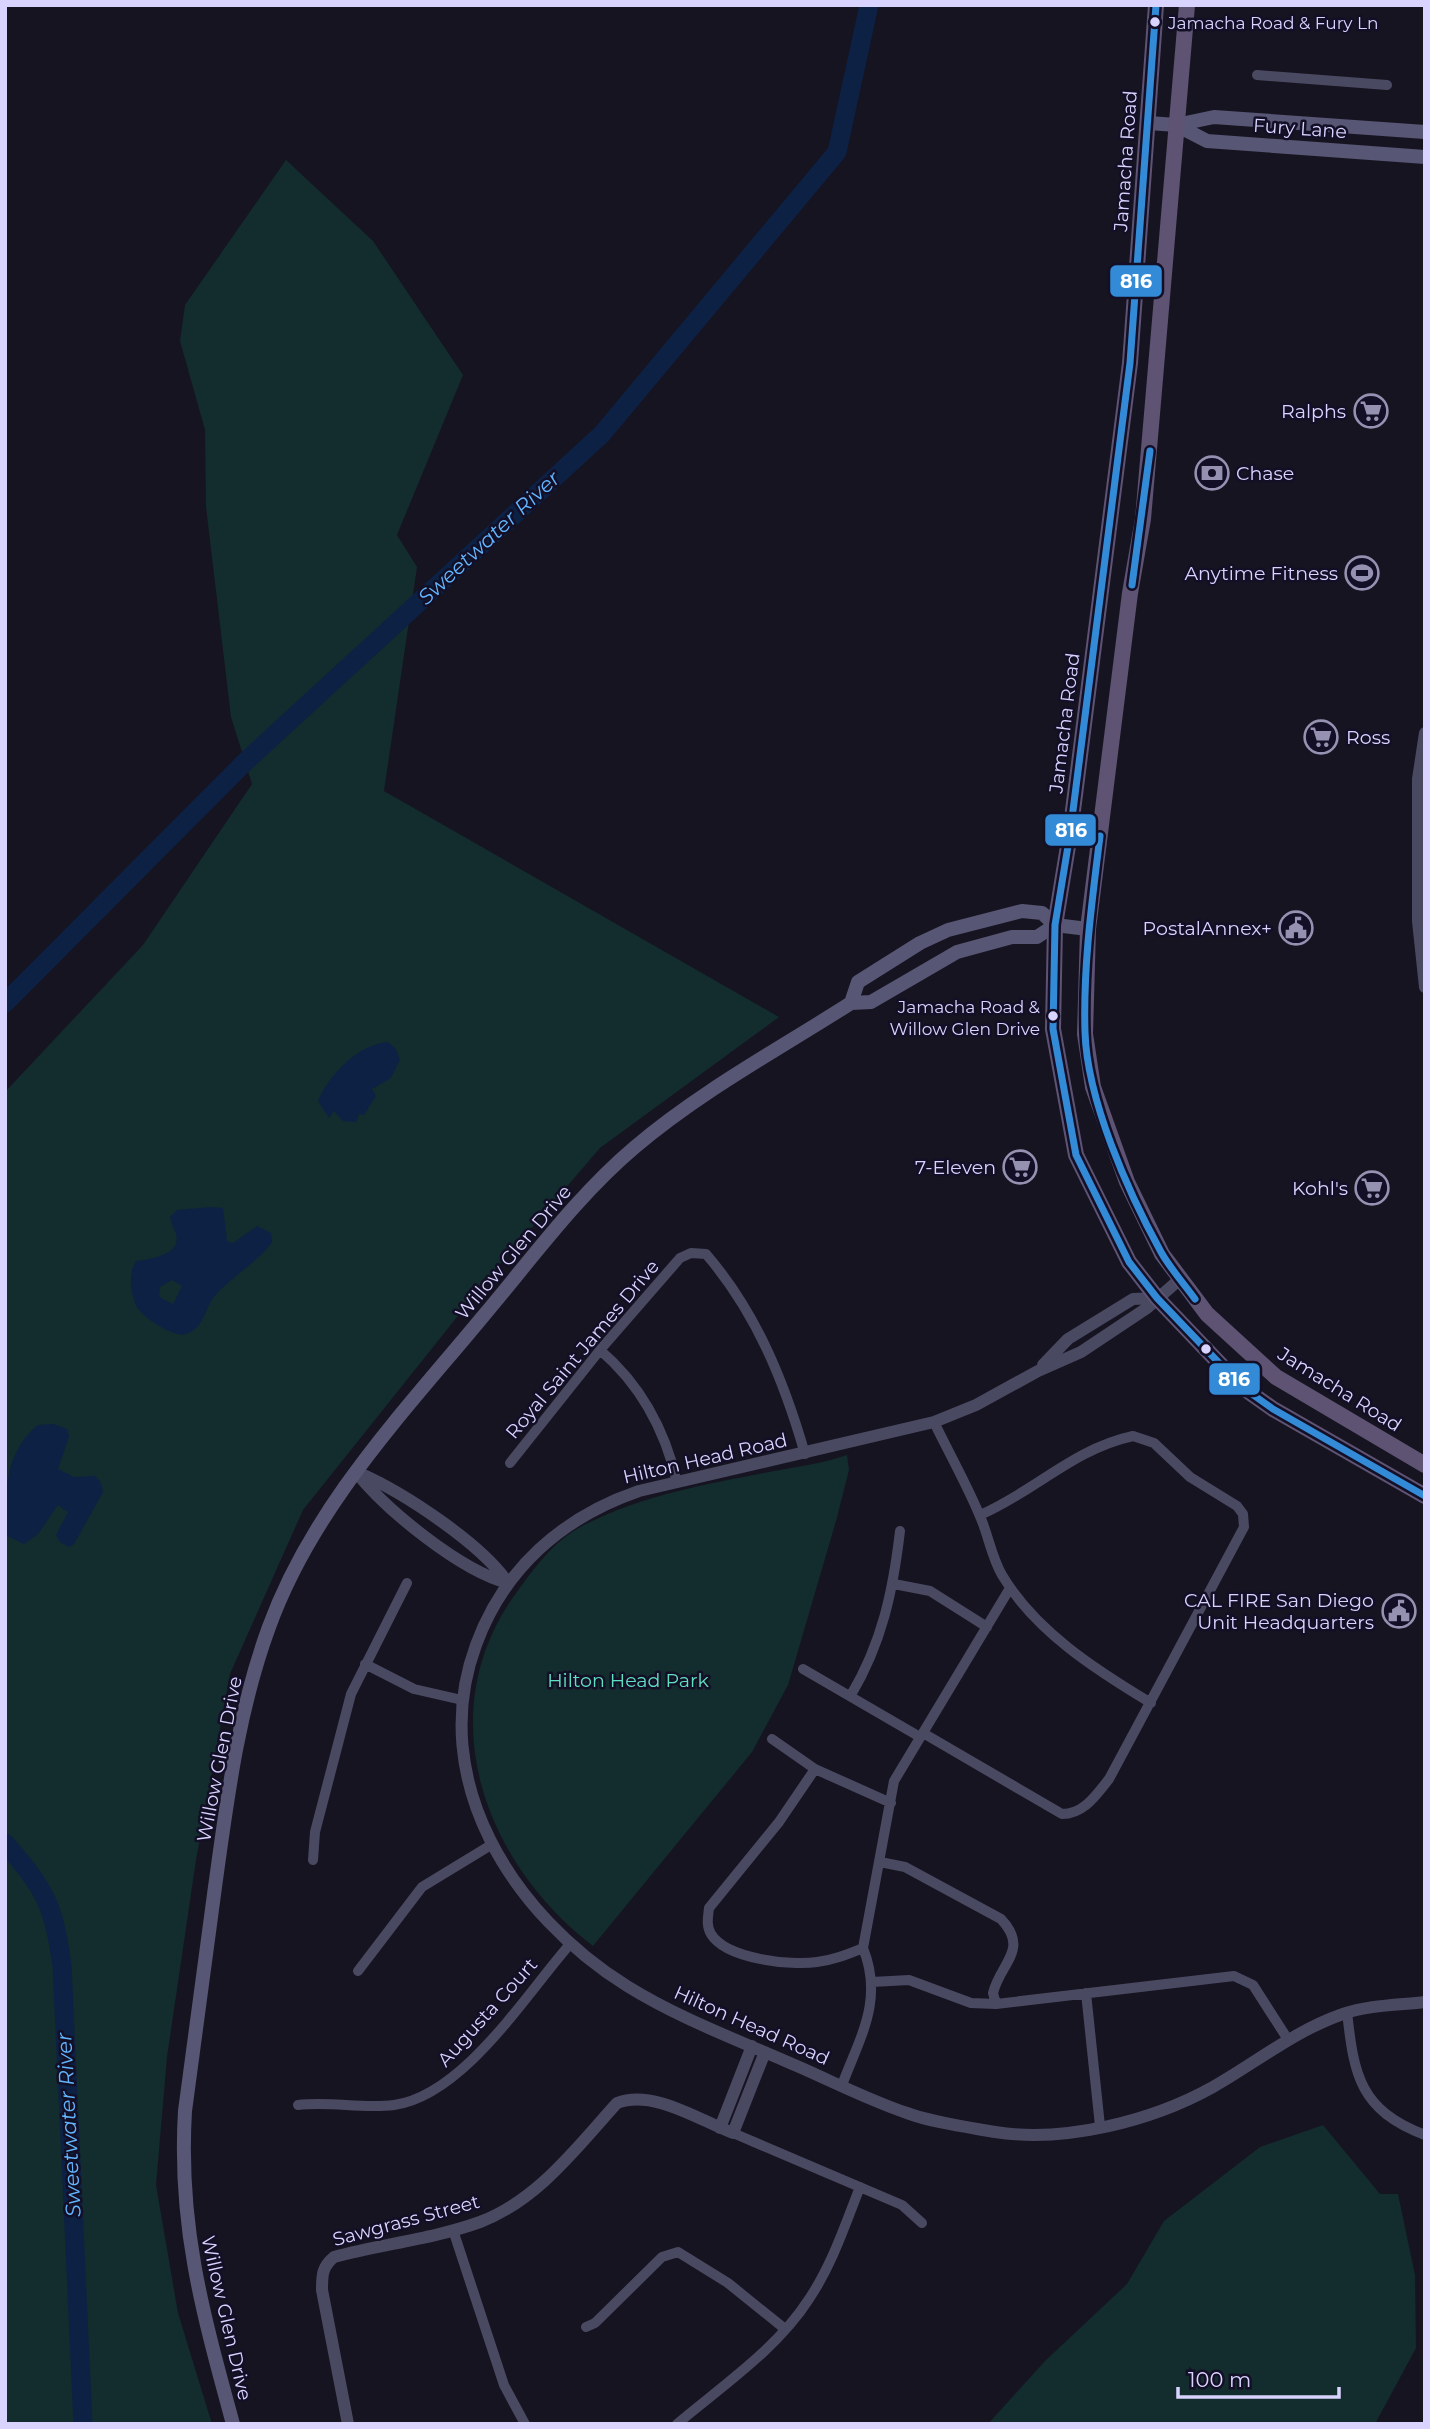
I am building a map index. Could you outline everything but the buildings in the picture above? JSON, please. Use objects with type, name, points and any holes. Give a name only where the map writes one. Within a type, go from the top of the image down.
[{"type":"main road","name":"Jamacha Road","points":[[1156,5],[1150,123],[1130,363],[1074,808],[1055,925],[1053,1029],[1076,1155],[1129,1262],[1157,1298],[1242,1387],[1273,1409],[1425,1496]]},
{"type":"main road","name":"Jamacha Road","points":[[1187,5],[1143,519],[1130,593],[1088,929],[1085,1034],[1093,1087],[1127,1182],[1162,1254],[1207,1314],[1260,1365],[1425,1465]]},
{"type":"main road","name":"Fury Lane","points":[[1150,123],[1176,125],[1214,117],[1425,132]]},
{"type":"main road","name":"Fury Lane","points":[[1176,125],[1207,141],[1425,157]]},
{"type":"main road","name":"Willow Glen Drive","points":[[851,1003],[859,982],[920,943],[948,930],[1014,911],[1041,912],[1055,925],[1088,929]]},
{"type":"main road","name":"Willow Glen Drive","points":[[233,2424],[191,2258],[183,2185],[186,2111],[228,1792],[248,1696],[261,1651],[286,1588],[318,1527],[356,1472],[555,1230],[612,1168],[669,1120],[851,1003],[872,1002],[957,952],[1012,937],[1037,937],[1055,925]]},
{"type":"street","points":[[1257,75],[1387,85]]},
{"type":"street","points":[[1425,733],[1418,779],[1418,896],[1425,987]]},
{"type":"street","name":"Royal Saint James Drive","points":[[510,1463],[600,1350],[680,1258],[691,1253],[706,1254],[729,1281],[785,1383],[806,1454]]},
{"type":"street","name":"Hilton Head Road","points":[[1180,1279],[1147,1308],[1081,1352],[1038,1371],[976,1405],[934,1422],[619,1498],[580,1517],[542,1545],[508,1583],[478,1640],[462,1700],[464,1766],[474,1805],[491,1845],[521,1890],[571,1943],[624,1984],[681,2017],[909,2114],[997,2132],[1031,2135],[1100,2126],[1168,2107],[1212,2088],[1287,2038],[1347,2012],[1425,2002]]},
{"type":"street","points":[[600,1350],[619,1366],[650,1406],[677,1482]]},
{"type":"street","points":[[934,1422],[980,1515],[1000,1571],[1010,1588],[1039,1622],[1104,1675],[1151,1703]]},
{"type":"street","points":[[803,1669],[1062,1814],[1073,1814],[1093,1800],[1109,1779],[1240,1536],[1243,1514],[1237,1506],[1190,1477],[1154,1443],[1133,1436],[1069,1461],[1019,1495],[980,1515]]},
{"type":"street","points":[[356,1472],[388,1507],[484,1577],[508,1583]]},
{"type":"street","points":[[851,1695],[883,1630],[894,1584],[900,1531]]},
{"type":"street","points":[[313,1860],[315,1832],[348,1704],[365,1664],[407,1583]]},
{"type":"street","points":[[894,1584],[930,1591],[987,1627]]},
{"type":"street","points":[[842,2085],[871,2008],[872,1982],[863,1948],[894,1781],[1010,1588]]},
{"type":"street","points":[[365,1664],[424,1693],[462,1700]]},
{"type":"street","points":[[772,1739],[815,1769],[891,1803]]},
{"type":"street","points":[[815,1769],[779,1822],[709,1908],[707,1923],[711,1934],[719,1943],[761,1959],[796,1964],[816,1962],[837,1959],[863,1948]]},
{"type":"street","points":[[358,1971],[422,1887],[491,1845]]},
{"type":"street","points":[[880,1863],[905,1867],[1001,1919],[1011,1930],[1014,1947],[993,1993],[996,2004]]},
{"type":"street","name":"Augusta Court","points":[[298,2105],[382,2106],[409,2102],[433,2092],[468,2063],[571,1943]]},
{"type":"street","points":[[872,1982],[909,1980],[971,2003],[996,2004],[1234,1976],[1253,1985],[1287,2038]]},
{"type":"street","points":[[1086,1993],[1100,2126]]},
{"type":"street","points":[[1347,2012],[1352,2054],[1369,2100],[1389,2118],[1425,2135]]},
{"type":"street","points":[[727,2131],[752,2046]]},
{"type":"street","points":[[727,2131],[765,2052]]},
{"type":"street","name":"Sawgrass Street","points":[[348,2424],[322,2290],[322,2271],[326,2264],[345,2254],[453,2230],[498,2213],[529,2194],[551,2175],[618,2103],[624,2100],[647,2099],[727,2131],[902,2205],[922,2223]]},
{"type":"street","points":[[677,2424],[785,2329],[809,2300],[834,2254],[860,2187]]},
{"type":"street","points":[[453,2230],[504,2385],[525,2424]]},
{"type":"street","points":[[586,2327],[595,2323],[662,2257],[678,2252],[728,2283],[785,2329]]},
{"type":"green space","points":[[286,160],[373,241],[463,375],[397,535],[417,567],[384,791],[779,1017],[600,1148],[485,1282],[303,1510],[230,1674],[196,1860],[167,2057],[156,2185],[178,2313],[212,2424],[5,2424],[5,1092],[143,945],[252,784],[231,717],[206,507],[205,430],[180,341],[185,305]]},
{"type":"green space","name":"Hilton Head Park","points":[[847,1455],[849,1470],[836,1521],[788,1685],[752,1752],[593,1946],[554,1911],[522,1871],[497,1827],[480,1781],[473,1732],[477,1683],[492,1635],[519,1589],[541,1561],[566,1536],[586,1524],[653,1498]]},
{"type":"green space","points":[[1323,2125],[1380,2194],[1398,2194],[1415,2275],[1416,2348],[1375,2424],[988,2424],[1045,2361],[1127,2284],[1164,2221],[1260,2147]]},
{"type":"water","points":[[388,1042],[396,1049],[400,1060],[391,1078],[372,1089],[376,1096],[364,1115],[359,1114],[356,1122],[343,1121],[334,1111],[329,1118],[318,1101],[329,1081],[355,1055],[377,1044]]},
{"type":"water","points":[[223,1208],[227,1241],[233,1243],[257,1226],[271,1233],[272,1242],[214,1297],[197,1328],[186,1334],[174,1333],[145,1316],[137,1307],[131,1290],[132,1271],[136,1261],[164,1255],[174,1247],[177,1241],[170,1217],[177,1210]],"holes":[[[172,1280],[182,1286],[173,1304],[159,1297],[160,1287]]]},
{"type":"water","points":[[53,1424],[67,1429],[69,1437],[58,1469],[74,1477],[95,1476],[100,1481],[103,1492],[74,1544],[69,1547],[60,1542],[56,1535],[68,1512],[58,1505],[38,1534],[24,1544],[5,1535],[6,1490],[13,1461],[27,1436],[38,1425]]},
{"type":"waterway","name":"Sweetwater River","points":[[5,1003],[245,762],[602,434],[837,152],[869,5]]},
{"type":"waterway","name":"Sweetwater River","points":[[5,1843],[30,1873],[46,1899],[62,1966],[83,2424]]},
{"type":"transit line","name":"816","points":[[1156,5],[1130,363],[1070,834],[1055,925],[1053,1029],[1076,1155],[1129,1262],[1157,1298],[1242,1387],[1273,1409],[1425,1496]]},
{"type":"transit line","name":"816","points":[[1132,585],[1150,451]]},
{"type":"transit line","name":"816","points":[[1100,836],[1085,983],[1087,1059],[1101,1116],[1135,1202],[1165,1258],[1195,1299]]},
{"type":"place","name":"Jamacha Road & Fury Ln","points":[[1155,22]]},
{"type":"place","name":"Ralphs","points":[[1371,411]]},
{"type":"place","name":"Chase","points":[[1212,473]]},
{"type":"place","name":"Anytime Fitness","points":[[1362,573]]},
{"type":"place","name":"Ross","points":[[1321,737]]},
{"type":"place","name":"PostalAnnex+","points":[[1296,928]]},
{"type":"place","name":"Jamacha Road & Willow Glen Drive","points":[[1053,1016]]},
{"type":"place","name":"7-Eleven","points":[[1020,1167]]},
{"type":"place","name":"Kohl's","points":[[1372,1188]]},
{"type":"place","name":"CAL FIRE San Diego Unit Headquarters","points":[[1399,1611]]}]
